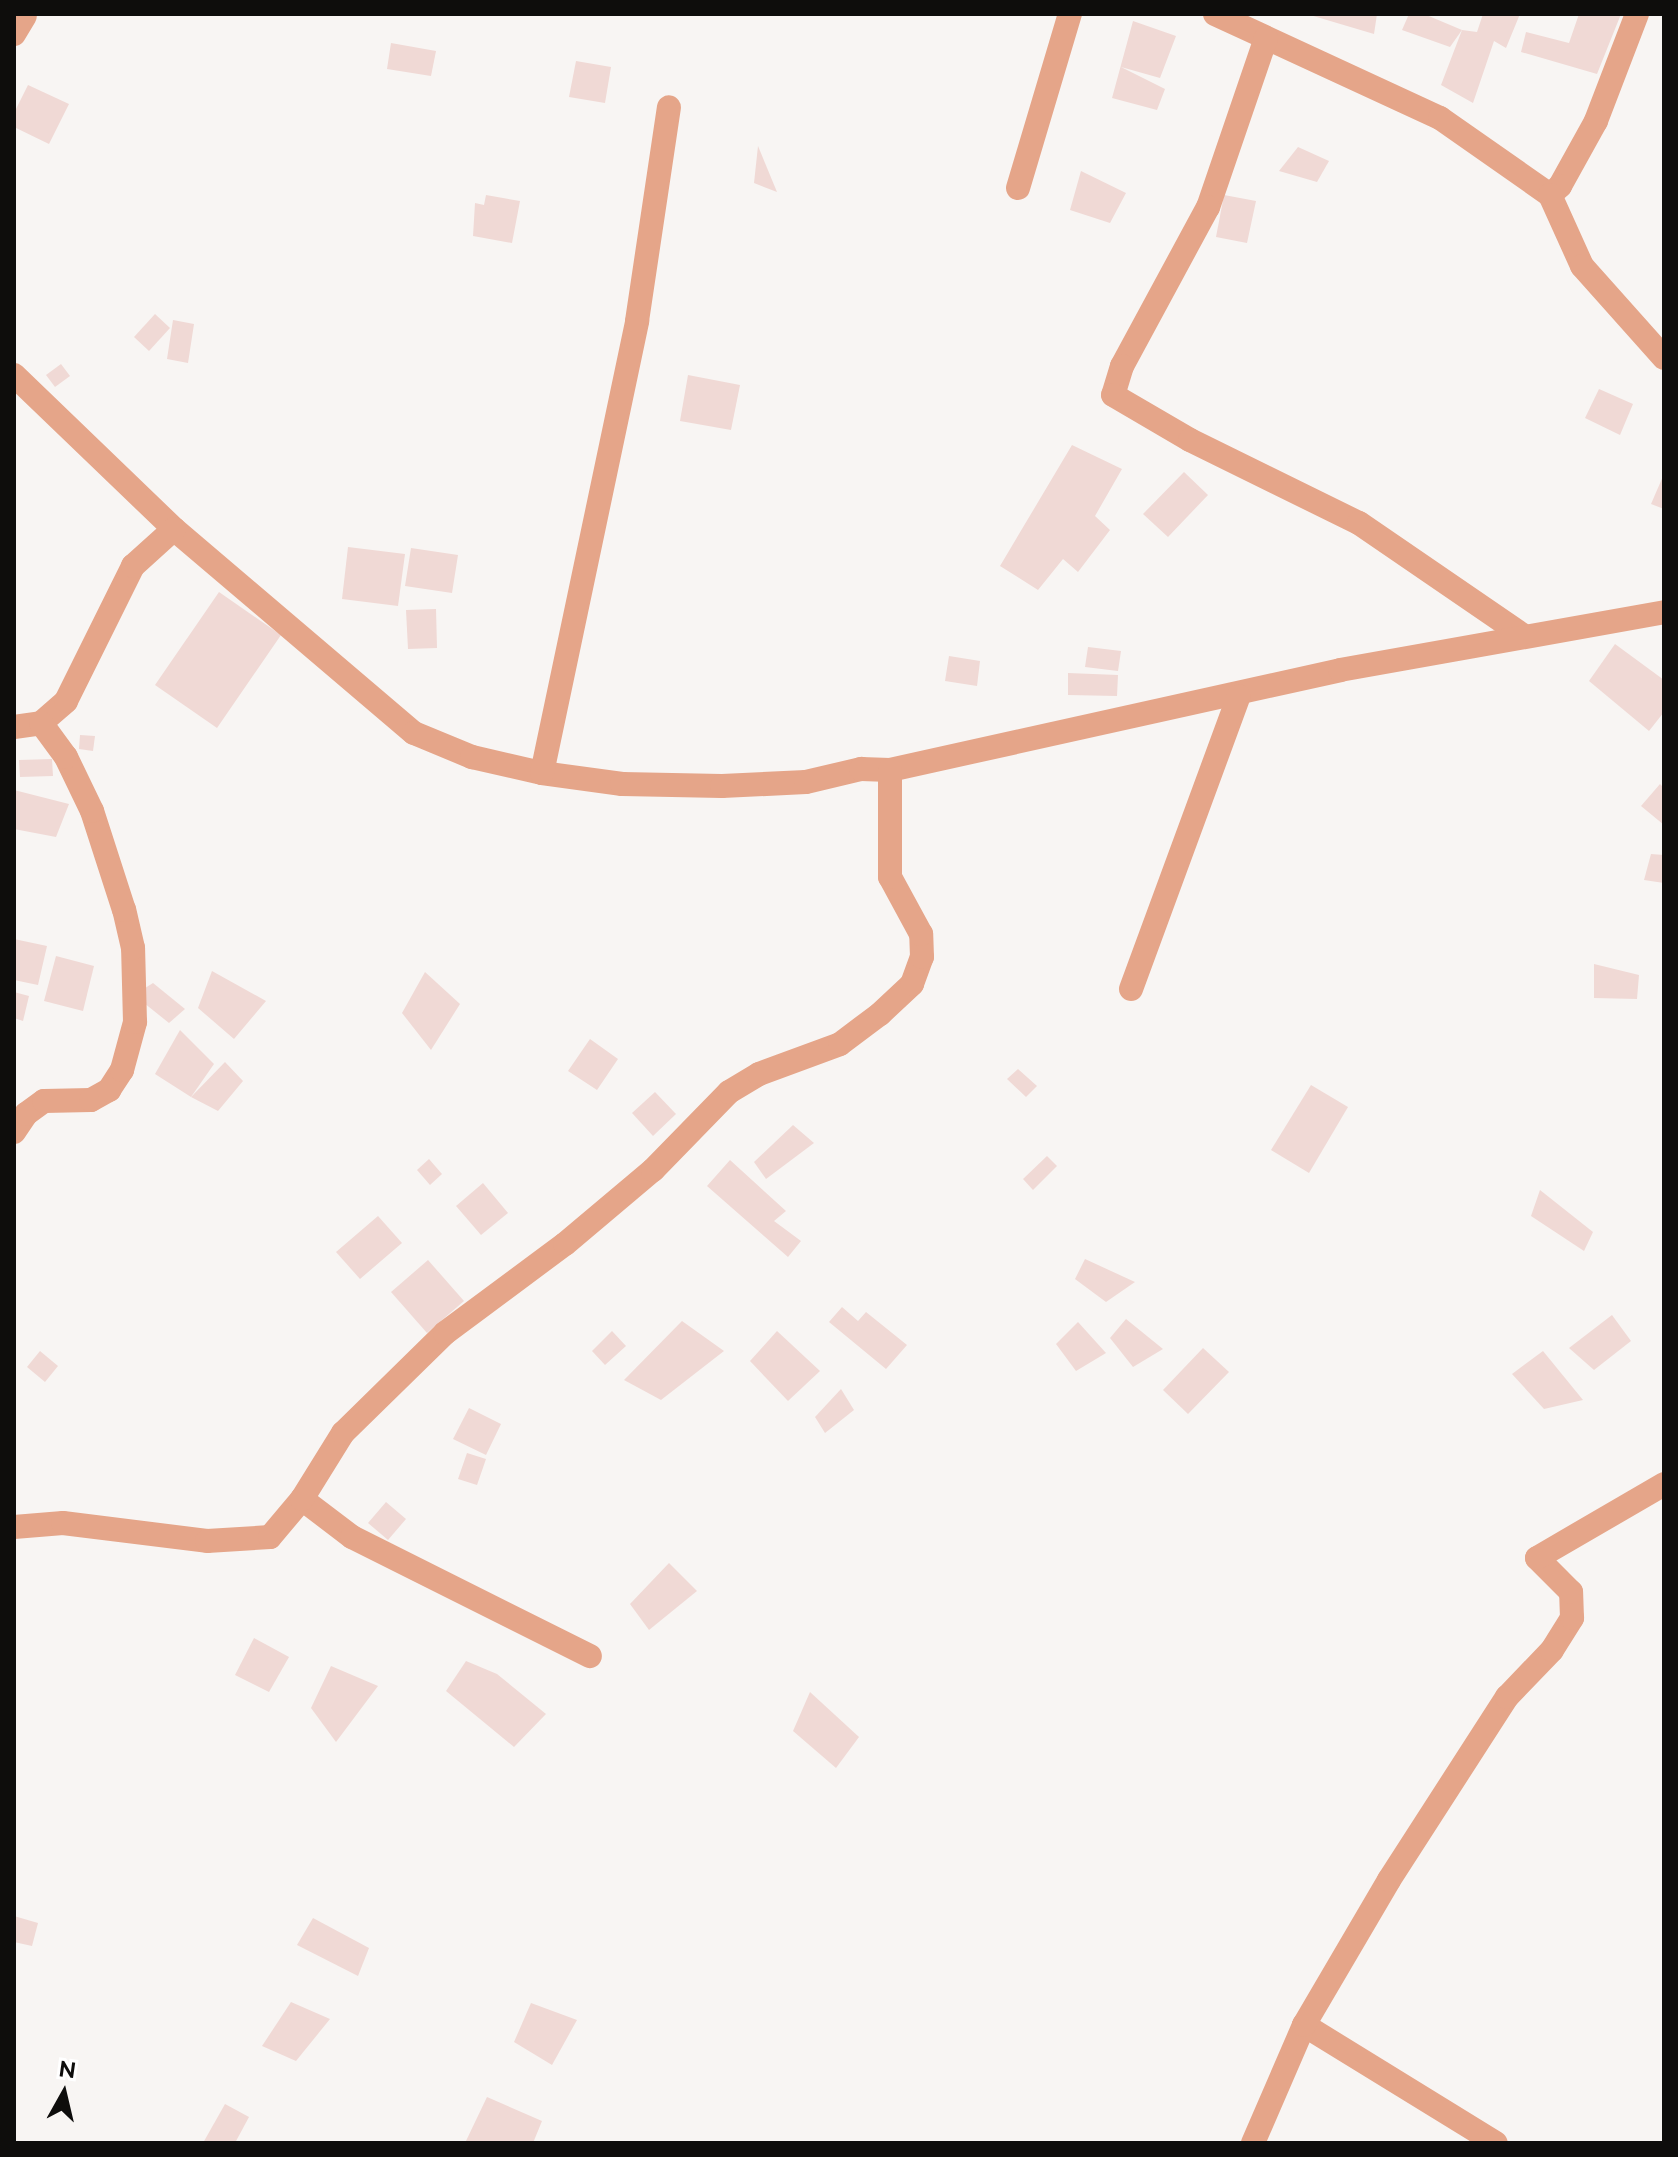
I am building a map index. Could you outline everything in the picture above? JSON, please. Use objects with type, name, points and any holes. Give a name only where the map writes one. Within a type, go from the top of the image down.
[{"type":"street","points":[[1018,188],[1070,14]]},
{"type":"street","points":[[1215,14],[1440,118],[1550,195],[1582,266],[1664,358]]},
{"type":"street","points":[[1550,195],[1560,186],[1596,121],[1637,14]]},
{"type":"street","points":[[1266,38],[1208,207],[1122,366],[1113,395],[1190,440],[1359,523],[1524,636]]},
{"type":"street","points":[[542,773],[637,321],[669,107]]},
{"type":"street","points":[[14,375],[174,529],[414,733],[472,757],[542,773],[622,784],[722,786],[806,782],[861,769],[890,770],[1054,730],[1239,696],[1340,670],[1664,612]]},
{"type":"street","points":[[14,727],[41,723],[66,701],[133,566],[174,529]]},
{"type":"street","points":[[1131,989],[1239,696]]},
{"type":"street","points":[[14,1132],[26,1114],[44,1101],[91,1100],[109,1090],[122,1070],[135,1022],[133,948],[124,910],[92,811],[66,757],[41,723]]},
{"type":"street","points":[[14,1527],[63,1523],[110,1532],[250,1541],[270,1537],[302,1499],[343,1433],[412,1363],[653,1170],[729,1092],[759,1074],[840,1044],[912,984],[922,957],[921,934],[890,877],[890,770]]},
{"type":"street","points":[[1253,2143],[1304,2025],[1481,1734],[1572,1618],[1571,1592],[1537,1558],[1664,1484]]},
{"type":"street","points":[[302,1499],[371,1548],[590,1656]]},
{"type":"street","points":[[1304,2025],[1496,2143]]},
{"type":"building","points":[[1377,14],[1374,34],[1310,15]]},
{"type":"building","points":[[1409,14],[1424,14],[1462,30],[1450,47],[1402,30]]},
{"type":"building","points":[[1483,14],[1520,14],[1506,48],[1494,41],[1473,103],[1441,85],[1462,30],[1477,32]]},
{"type":"building","points":[[1579,14],[1621,14],[1597,74],[1521,52],[1526,32],[1569,43]]},
{"type":"building","points":[[1133,21],[1176,36],[1160,78],[1121,67],[1165,89],[1157,110],[1112,98]]},
{"type":"building","points":[[391,43],[436,51],[431,76],[387,69]]},
{"type":"building","points":[[576,61],[611,67],[605,103],[569,97]]},
{"type":"building","points":[[28,85],[69,104],[49,144],[14,127],[14,113]]},
{"type":"building","points":[[758,146],[777,192],[754,183]]},
{"type":"building","points":[[1298,147],[1329,161],[1317,182],[1279,171]]},
{"type":"building","points":[[1081,171],[1126,193],[1110,223],[1070,210]]},
{"type":"building","points":[[486,195],[520,201],[512,243],[473,236],[475,203],[484,205]]},
{"type":"building","points":[[1224,195],[1256,201],[1247,243],[1216,237]]},
{"type":"building","points":[[155,314],[170,328],[149,351],[134,337]]},
{"type":"building","points":[[173,320],[194,324],[188,363],[167,359]]},
{"type":"building","points":[[61,364],[70,376],[55,387],[46,375]]},
{"type":"building","points":[[688,375],[740,385],[731,430],[680,421]]},
{"type":"building","points":[[1599,389],[1633,404],[1620,435],[1585,418]]},
{"type":"building","points":[[1072,445],[1122,469],[1095,516],[1110,530],[1078,572],[1063,559],[1038,590],[1000,566]]},
{"type":"building","points":[[1184,472],[1208,495],[1168,537],[1143,514]]},
{"type":"building","points":[[1664,474],[1664,509],[1651,504]]},
{"type":"building","points":[[348,547],[405,554],[398,606],[342,599]]},
{"type":"building","points":[[411,548],[458,555],[452,593],[405,586]]},
{"type":"building","points":[[219,592],[281,635],[217,728],[155,685]]},
{"type":"building","points":[[436,609],[437,648],[408,649],[406,610]]},
{"type":"building","points":[[1615,644],[1664,680],[1664,712],[1649,731],[1589,681]]},
{"type":"building","points":[[1088,647],[1121,651],[1118,671],[1085,667]]},
{"type":"building","points":[[949,656],[980,661],[977,686],[945,681]]},
{"type":"building","points":[[1068,673],[1118,675],[1117,696],[1068,695]]},
{"type":"building","points":[[80,735],[95,736],[93,751],[79,749]]},
{"type":"building","points":[[52,759],[53,776],[20,777],[19,760]]},
{"type":"building","points":[[1660,784],[1664,788],[1664,825],[1641,806]]},
{"type":"building","points":[[14,790],[69,804],[56,837],[14,829]]},
{"type":"building","points":[[1651,854],[1664,855],[1664,883],[1644,880]]},
{"type":"building","points":[[14,939],[47,946],[38,985],[14,980]]},
{"type":"building","points":[[56,956],[94,966],[83,1011],[44,1001]]},
{"type":"building","points":[[1594,964],[1639,975],[1637,999],[1594,998]]},
{"type":"building","points":[[212,971],[266,1001],[234,1039],[198,1008]]},
{"type":"building","points":[[425,972],[460,1004],[431,1050],[402,1013]]},
{"type":"building","points":[[153,983],[185,1009],[169,1023],[134,995]]},
{"type":"building","points":[[14,992],[29,996],[23,1021],[14,1018]]},
{"type":"building","points":[[180,1030],[214,1064],[191,1097],[155,1074]]},
{"type":"building","points":[[590,1039],[618,1059],[597,1090],[568,1071]]},
{"type":"building","points":[[225,1062],[243,1081],[218,1111],[191,1097]]},
{"type":"building","points":[[1018,1069],[1037,1086],[1026,1097],[1007,1079]]},
{"type":"building","points":[[1311,1085],[1348,1107],[1309,1173],[1271,1150]]},
{"type":"building","points":[[655,1092],[676,1114],[653,1136],[632,1113]]},
{"type":"building","points":[[793,1125],[814,1143],[766,1179],[754,1162]]},
{"type":"building","points":[[1047,1156],[1057,1166],[1033,1190],[1023,1179]]},
{"type":"building","points":[[429,1159],[442,1174],[430,1185],[417,1170]]},
{"type":"building","points":[[730,1160],[786,1211],[774,1221],[801,1241],[788,1257],[707,1186]]},
{"type":"building","points":[[483,1183],[508,1213],[481,1235],[456,1206]]},
{"type":"building","points":[[1540,1190],[1593,1232],[1584,1251],[1531,1216]]},
{"type":"building","points":[[378,1216],[402,1243],[360,1279],[336,1252]]},
{"type":"building","points":[[1085,1259],[1135,1282],[1106,1302],[1075,1279]]},
{"type":"building","points":[[428,1260],[464,1301],[427,1333],[391,1292]]},
{"type":"building","points":[[842,1307],[858,1321],[866,1312],[907,1345],[886,1369],[829,1322]]},
{"type":"building","points":[[1612,1315],[1631,1341],[1594,1370],[1569,1348]]},
{"type":"building","points":[[1126,1319],[1163,1349],[1133,1367],[1110,1338]]},
{"type":"building","points":[[682,1321],[724,1351],[661,1400],[624,1380]]},
{"type":"building","points":[[1078,1322],[1106,1353],[1076,1371],[1056,1344]]},
{"type":"building","points":[[612,1331],[626,1346],[605,1365],[592,1351]]},
{"type":"building","points":[[777,1331],[820,1371],[788,1401],[750,1361]]},
{"type":"building","points":[[1203,1348],[1229,1372],[1188,1414],[1163,1390]]},
{"type":"building","points":[[40,1351],[58,1366],[45,1382],[27,1367]]},
{"type":"building","points":[[1543,1351],[1583,1400],[1544,1409],[1512,1374]]},
{"type":"building","points":[[841,1389],[854,1410],[825,1433],[815,1417]]},
{"type":"building","points":[[469,1408],[501,1424],[486,1455],[453,1439]]},
{"type":"building","points":[[467,1453],[486,1459],[477,1485],[458,1479]]},
{"type":"building","points":[[386,1502],[406,1519],[388,1540],[368,1523]]},
{"type":"building","points":[[669,1563],[697,1591],[649,1630],[630,1604]]},
{"type":"building","points":[[254,1638],[289,1657],[269,1692],[235,1675]]},
{"type":"building","points":[[466,1661],[497,1674],[546,1714],[514,1747],[446,1691]]},
{"type":"building","points":[[331,1666],[378,1686],[336,1742],[311,1708]]},
{"type":"building","points":[[810,1692],[859,1737],[836,1768],[793,1731]]},
{"type":"building","points":[[14,1916],[38,1923],[32,1946],[14,1942]]},
{"type":"building","points":[[313,1918],[369,1948],[358,1976],[297,1945]]},
{"type":"building","points":[[291,2002],[330,2019],[296,2061],[262,2046]]},
{"type":"building","points":[[531,2003],[577,2020],[552,2065],[514,2042]]},
{"type":"building","points":[[487,2097],[542,2121],[533,2143],[465,2143]]},
{"type":"building","points":[[225,2104],[249,2117],[235,2143],[203,2143]]}]
